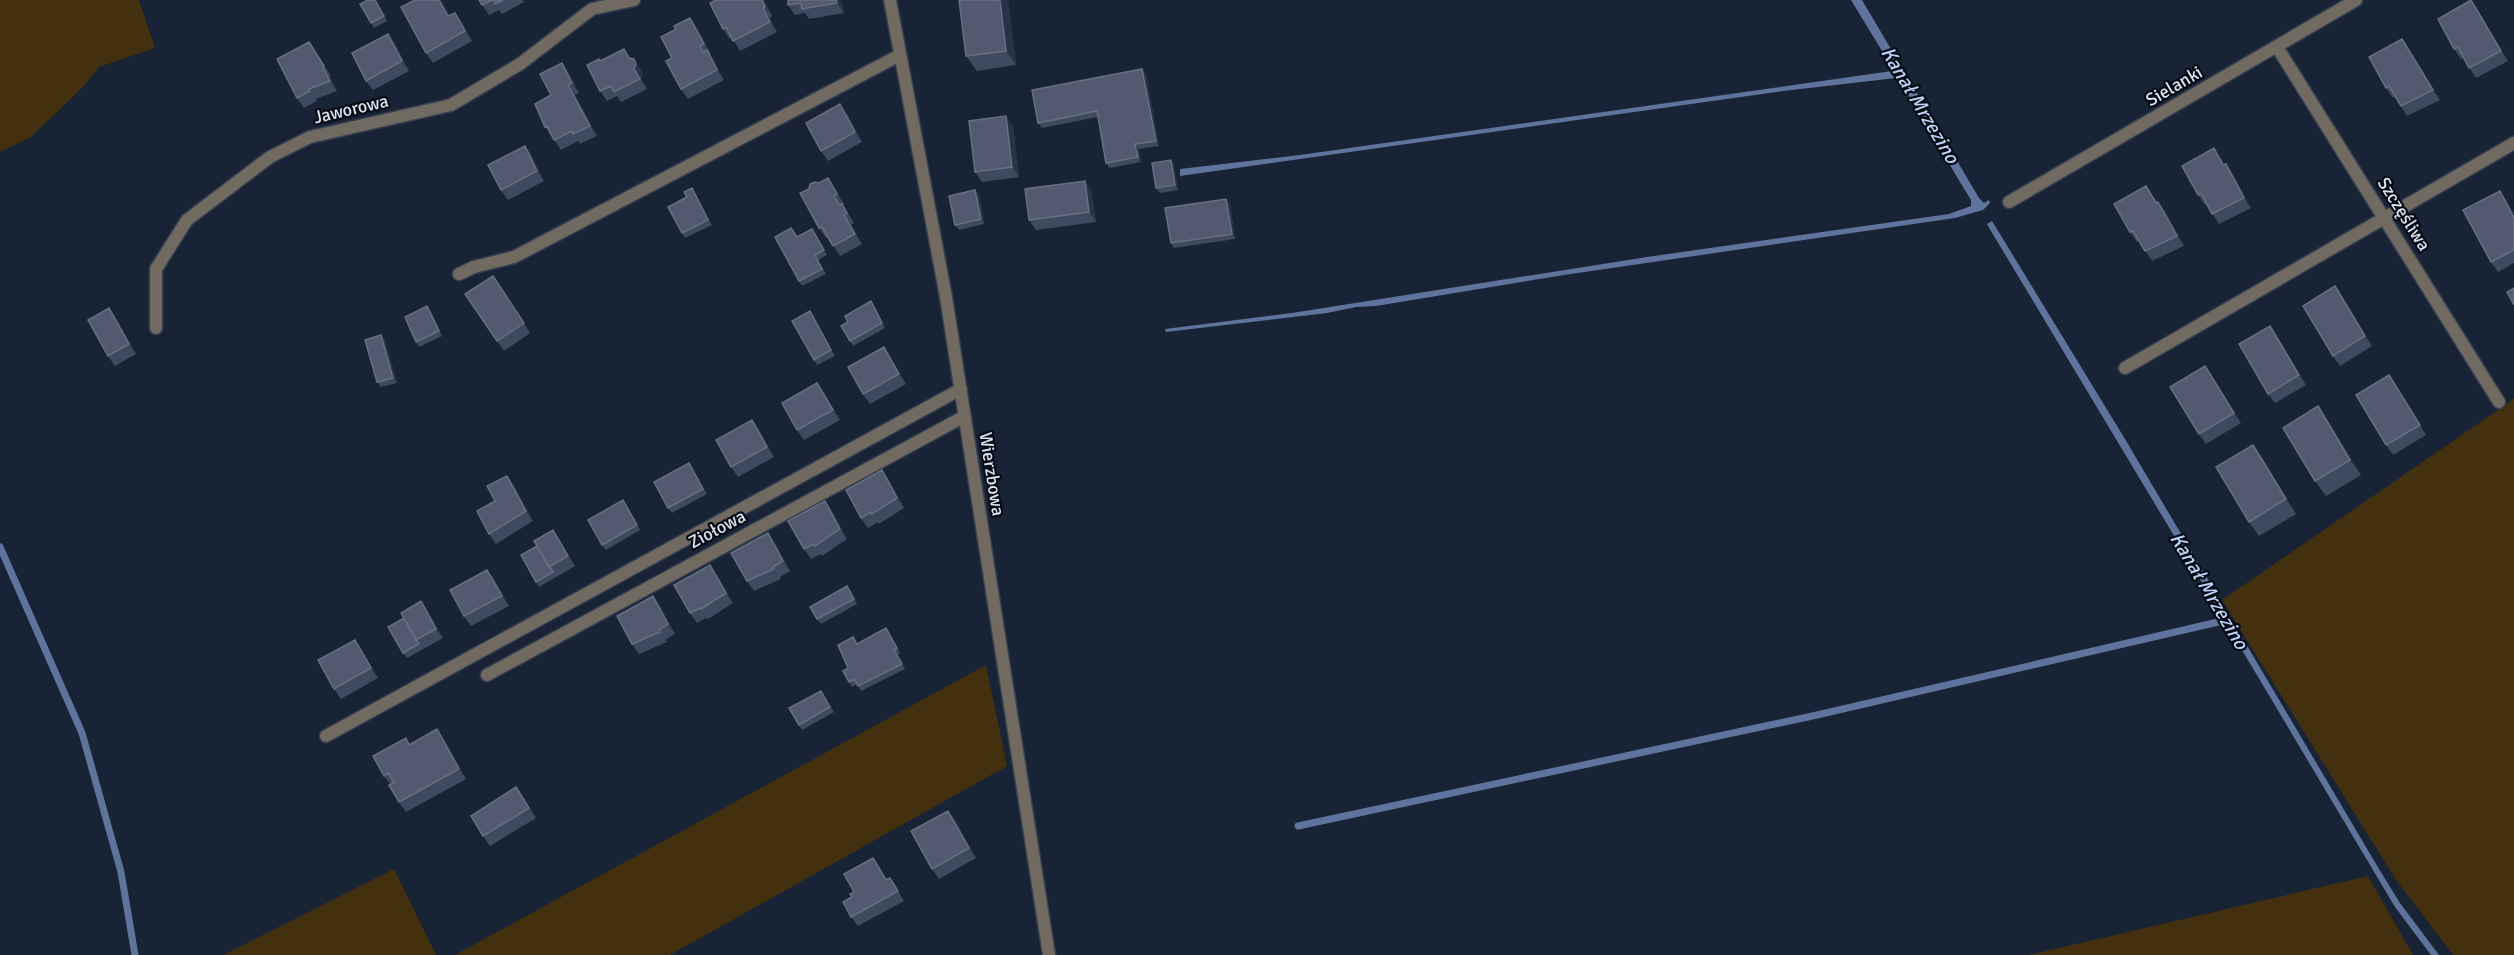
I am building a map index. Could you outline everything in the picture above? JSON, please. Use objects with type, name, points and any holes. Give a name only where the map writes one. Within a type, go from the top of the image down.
[{"type":"street","name":"Jaworowa","points":[[156,328],[156,269],[188,220],[270,157],[310,137],[451,105],[520,64],[592,9],[634,0]]},
{"type":"street","name":"Wierzbowa","points":[[891,0],[944,286],[1049,955]]},
{"type":"street","name":"Sielanki","points":[[2009,202],[2356,0]]},
{"type":"street","name":"Szczęśliwa","points":[[2277,47],[2499,402]]},
{"type":"street","points":[[459,274],[474,267],[514,257],[900,55]]},
{"type":"street","points":[[2125,368],[2514,143]]},
{"type":"street","points":[[326,736],[961,389]]},
{"type":"street","name":"Ziołowa","points":[[487,675],[965,416]]},
{"type":"shaded area","points":[[0,0],[139,0],[155,48],[99,67],[83,87],[31,137],[0,152]]},
{"type":"shaded area","points":[[2514,399],[2514,955],[2453,955],[2396,880],[2222,600]]},
{"type":"shaded area","points":[[986,665],[1007,766],[670,955],[455,955]]},
{"type":"shaded area","points":[[394,869],[436,955],[223,955]]},
{"type":"shaded area","points":[[2368,876],[2413,955],[2029,955]]},
{"type":"water","name":"Kanał Mrzezino","points":[[1851,0],[1862,0],[1979,198],[1984,203],[1989,200],[1990,203],[1983,210],[1955,218],[1564,275],[1376,306],[1166,332],[1165,329],[1292,313],[1647,257],[1949,214],[1971,206],[1971,200],[1896,78],[1783,91],[1180,176],[1180,169],[1300,155],[1892,71],[1893,69]]},
{"type":"water","name":"Kanał Mrzezino","points":[[1992,221],[2125,439],[2379,869],[2400,903],[2439,955],[2431,955],[2395,907],[1991,231],[1987,224]]},
{"type":"building","points":[[368,0],[375,0],[384,16],[371,23],[360,4]]},
{"type":"building","points":[[415,0],[439,0],[448,16],[455,13],[465,31],[426,53],[401,7]]},
{"type":"building","points":[[479,0],[492,0],[482,5]]},
{"type":"building","points":[[716,0],[762,0],[770,22],[733,41],[726,27],[723,29],[710,3]]},
{"type":"building","points":[[788,0],[836,0],[837,3],[802,9],[801,3],[788,5]]},
{"type":"building","points":[[959,0],[1000,0],[1006,51],[966,56]]},
{"type":"building","points":[[2471,0],[2501,51],[2469,68],[2458,47],[2454,49],[2438,19]]},
{"type":"building","points":[[690,18],[704,44],[700,46],[703,52],[707,50],[717,70],[681,89],[666,61],[672,58],[661,37],[676,29],[674,26]]},
{"type":"building","points":[[388,34],[402,61],[366,81],[352,53]]},
{"type":"building","points":[[2402,39],[2433,90],[2401,106],[2389,86],[2386,88],[2369,57]]},
{"type":"building","points":[[309,42],[324,66],[330,81],[309,89],[310,91],[297,98],[277,59]]},
{"type":"building","points":[[624,49],[629,58],[634,59],[636,64],[634,69],[640,79],[614,92],[611,86],[600,91],[587,65]]},
{"type":"building","points":[[562,63],[572,83],[568,85],[590,126],[573,134],[572,131],[554,140],[547,126],[545,127],[535,104],[551,95],[540,74]]},
{"type":"building","points":[[1142,69],[1156,141],[1135,144],[1138,157],[1106,163],[1097,111],[1038,123],[1032,90]]},
{"type":"building","points":[[840,104],[855,132],[821,151],[806,123]]},
{"type":"building","points":[[1006,116],[1012,167],[975,172],[969,121]]},
{"type":"building","points":[[525,146],[537,171],[501,190],[488,165]]},
{"type":"building","points":[[2214,148],[2223,165],[2226,164],[2244,198],[2212,214],[2201,193],[2198,195],[2182,166]]},
{"type":"building","points":[[1171,160],[1175,185],[1156,188],[1152,163]]},
{"type":"building","points":[[828,178],[837,194],[834,196],[847,213],[844,215],[855,234],[833,246],[822,227],[819,228],[800,193],[809,189],[810,184],[819,183]]},
{"type":"building","points":[[1085,181],[1089,212],[1029,220],[1025,189]]},
{"type":"building","points":[[2146,186],[2177,236],[2145,251],[2133,231],[2130,232],[2114,204]]},
{"type":"building","points":[[692,188],[708,220],[682,233],[668,207],[687,197],[684,192]]},
{"type":"building","points":[[975,190],[981,219],[955,225],[949,196]]},
{"type":"building","points":[[2500,191],[2514,218],[2514,250],[2491,262],[2463,210]]},
{"type":"building","points":[[1226,199],[1232,234],[1171,243],[1165,208]]},
{"type":"building","points":[[791,228],[797,237],[812,229],[824,250],[815,255],[822,269],[799,281],[775,237]]},
{"type":"building","points":[[493,276],[524,323],[497,341],[465,294]]},
{"type":"building","points":[[2335,286],[2365,336],[2333,356],[2303,306]]},
{"type":"building","points":[[2514,288],[2514,305],[2507,292]]},
{"type":"building","points":[[871,301],[882,323],[850,341],[841,326],[848,322],[845,316]]},
{"type":"building","points":[[427,306],[439,331],[416,342],[405,317]]},
{"type":"building","points":[[109,308],[129,344],[108,356],[88,320]]},
{"type":"building","points":[[810,311],[831,350],[814,360],[792,321]]},
{"type":"building","points":[[2270,326],[2299,375],[2268,394],[2239,344]]},
{"type":"building","points":[[381,335],[393,378],[377,382],[365,340]]},
{"type":"building","points":[[884,347],[899,374],[863,394],[848,367]]},
{"type":"building","points":[[2205,366],[2234,413],[2199,434],[2170,387]]},
{"type":"building","points":[[2389,375],[2420,425],[2386,445],[2356,395]]},
{"type":"building","points":[[817,383],[833,410],[797,430],[782,403]]},
{"type":"building","points":[[2318,406],[2350,460],[2315,481],[2283,428]]},
{"type":"building","points":[[752,420],[767,447],[731,467],[716,440]]},
{"type":"building","points":[[2253,445],[2286,499],[2249,522],[2216,467]]},
{"type":"building","points":[[689,463],[703,489],[668,508],[654,482]]},
{"type":"building","points":[[882,470],[897,498],[872,514],[871,512],[861,518],[846,490]]},
{"type":"building","points":[[507,476],[526,511],[489,534],[477,511],[495,501],[487,486]]},
{"type":"building","points":[[623,500],[637,525],[602,545],[588,520]]},
{"type":"building","points":[[825,501],[840,529],[815,546],[814,544],[804,549],[788,521]]},
{"type":"building","points":[[553,530],[568,556],[549,567],[534,541]]},
{"type":"building","points":[[768,533],[783,561],[773,567],[774,569],[747,581],[731,553]]},
{"type":"building","points":[[537,546],[553,572],[536,582],[521,555]]},
{"type":"building","points":[[710,565],[726,593],[701,609],[690,613],[674,585]]},
{"type":"building","points":[[487,570],[502,596],[464,616],[450,590]]},
{"type":"building","points":[[847,586],[854,599],[817,619],[810,607]]},
{"type":"building","points":[[653,596],[668,624],[659,630],[660,632],[632,644],[617,616]]},
{"type":"building","points":[[421,601],[436,629],[416,640],[401,613]]},
{"type":"building","points":[[404,618],[419,644],[403,653],[388,627]]},
{"type":"building","points":[[886,628],[897,648],[894,650],[902,664],[858,686],[854,679],[849,682],[843,671],[848,668],[838,645],[853,637],[857,644]]},
{"type":"building","points":[[355,640],[371,668],[334,689],[318,660]]},
{"type":"building","points":[[821,691],[830,707],[799,725],[789,708]]},
{"type":"building","points":[[437,729],[459,769],[399,802],[389,785],[394,783],[388,773],[384,776],[373,756],[406,738],[409,745]]},
{"type":"building","points":[[516,787],[529,808],[483,836],[471,816]]},
{"type":"building","points":[[948,811],[969,848],[932,869],[911,831]]},
{"type":"building","points":[[873,858],[886,880],[890,878],[898,891],[851,917],[843,902],[852,897],[850,894],[854,892],[844,874]]},
{"type":"waterway","points":[[0,547],[82,733],[121,872],[135,955]]},
{"type":"waterway","name":"Kanał Mrzezino","points":[[1298,826],[1817,715],[2227,620]]}]
